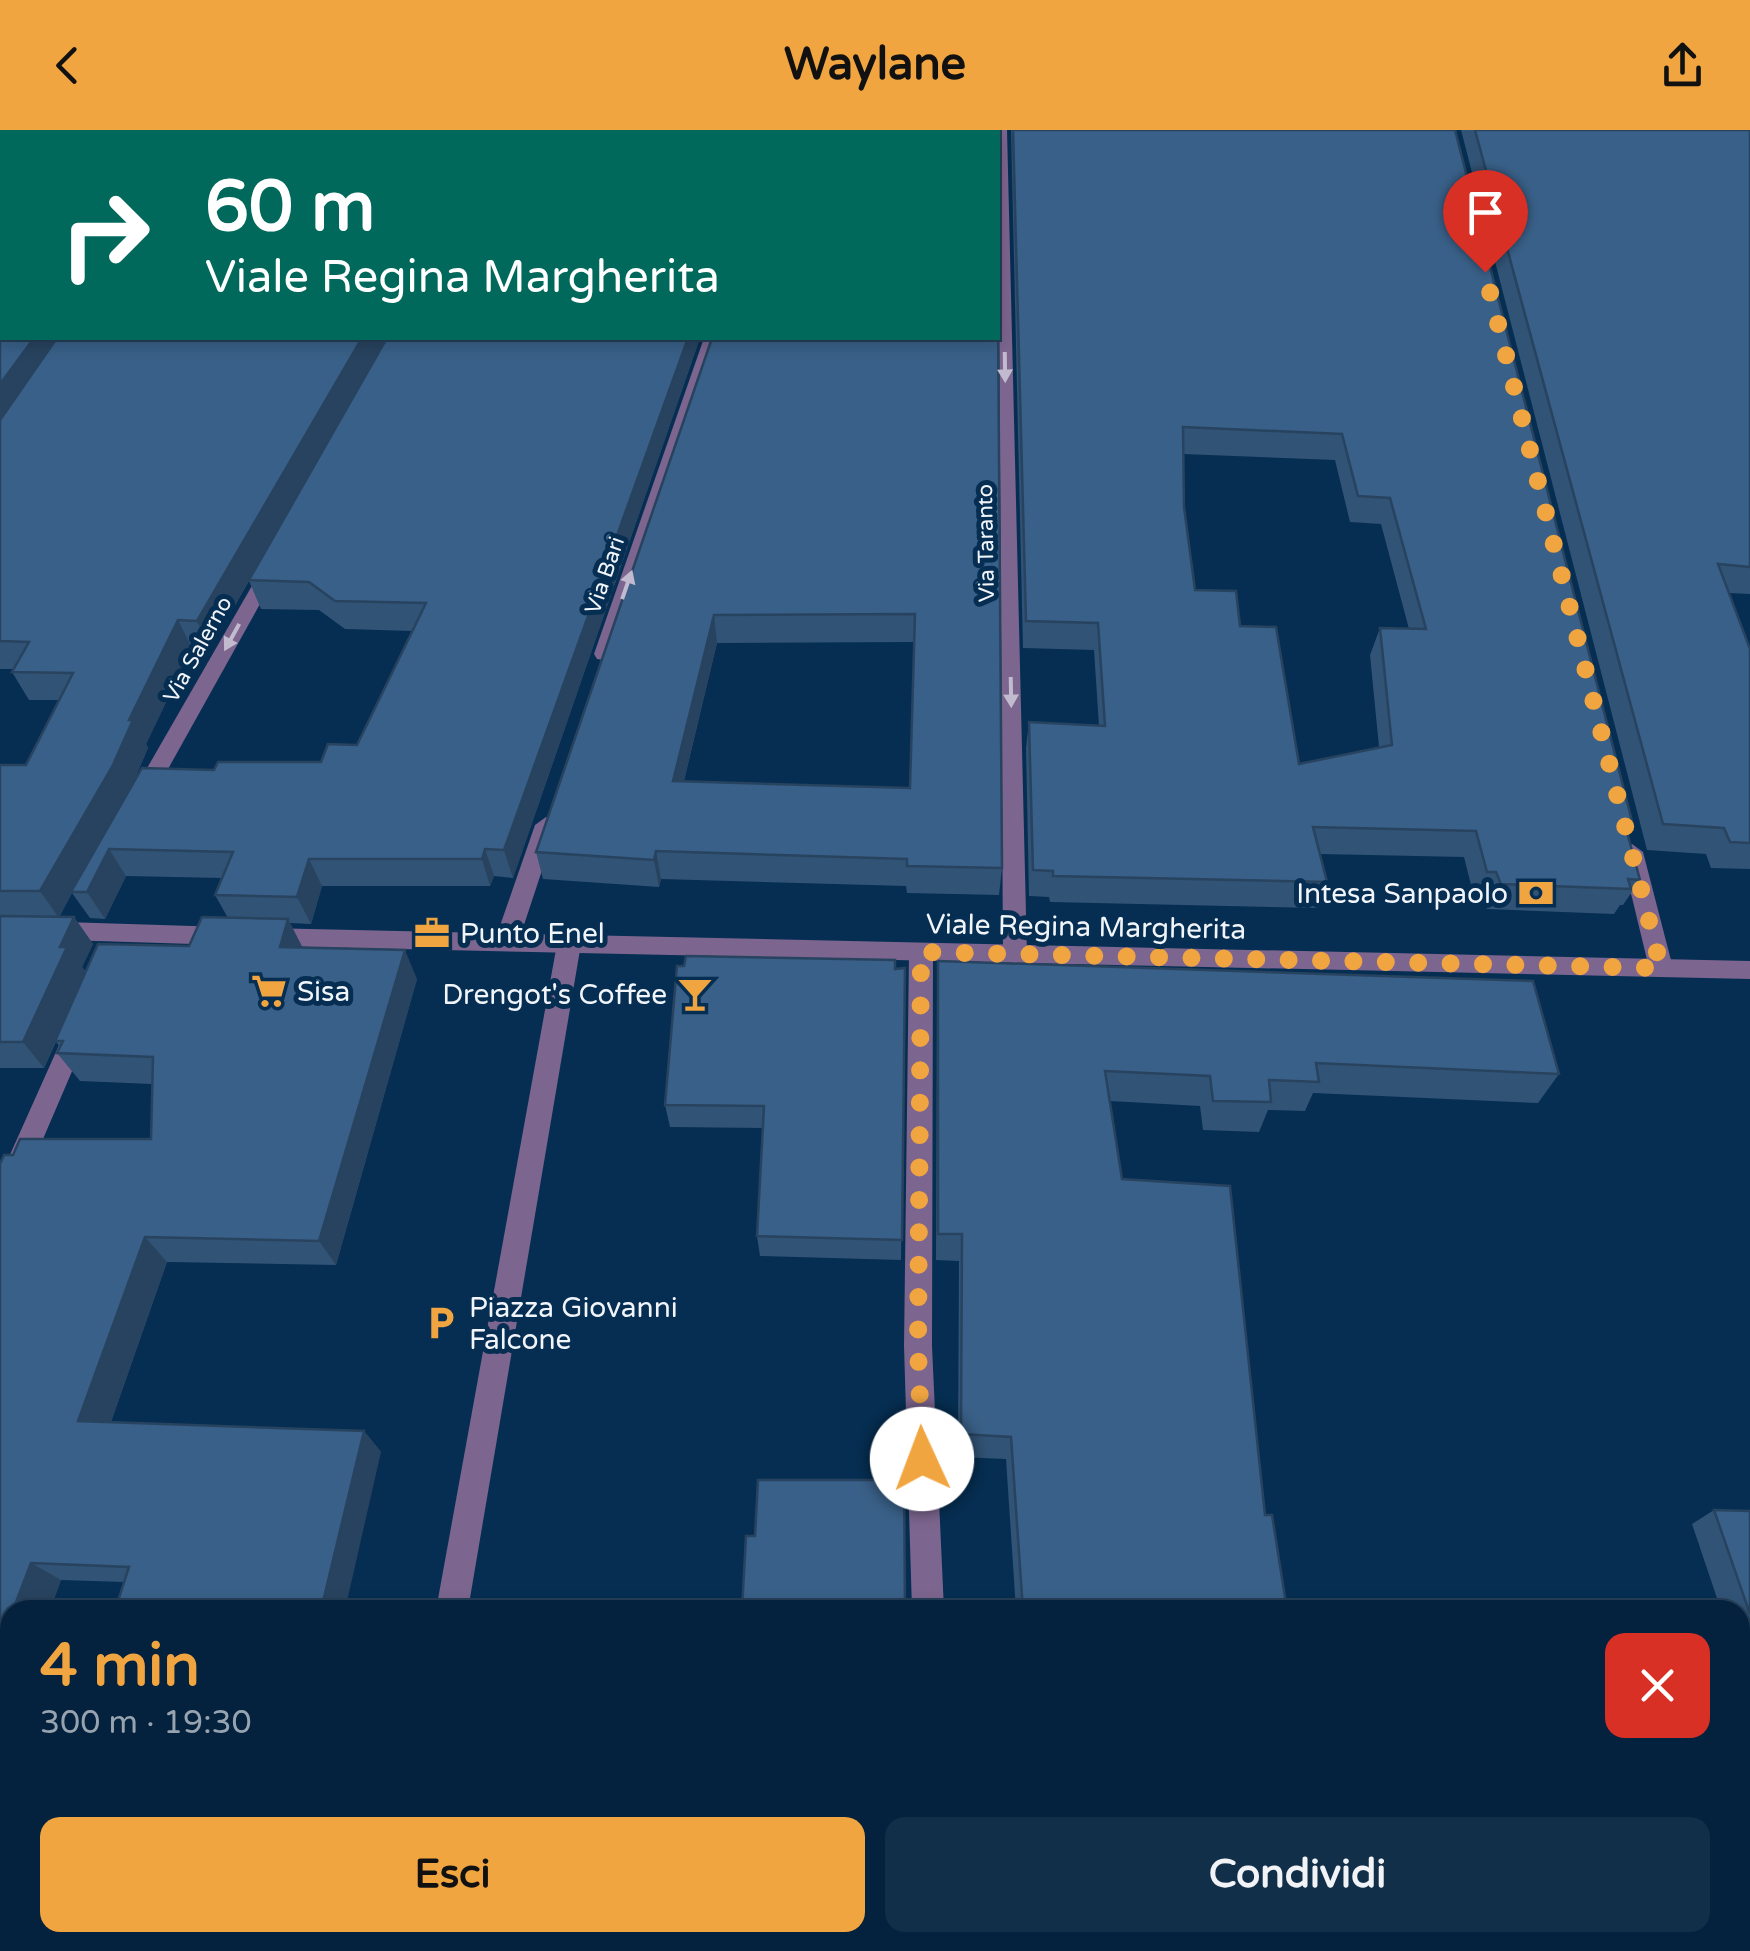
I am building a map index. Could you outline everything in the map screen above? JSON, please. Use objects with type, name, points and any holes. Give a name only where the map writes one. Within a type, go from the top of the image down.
[{"type":"street","name":"Via Taranto","points":[[1000,130],[1015,955]]},
{"type":"street","name":"Via Bari","points":[[594,683],[711,340]]},
{"type":"street","name":"Via Salerno","points":[[130,818],[282,549]]},
{"type":"street","points":[[506,943],[550,813]]},
{"type":"street","points":[[1627,833],[1661,968]]},
{"type":"street","name":"Viale Regina Margherita","points":[[0,929],[72,923],[116,942],[568,944],[1750,970]]},
{"type":"street","points":[[454,1600],[568,944]]},
{"type":"street","points":[[921,952],[918,1346],[928,1600]]},
{"type":"street","points":[[0,1208],[88,1006]]},
{"type":"building","points":[[1013,130],[1455,130],[1632,821],[1624,821],[1640,880],[1628,879],[1631,889],[1501,884],[1496,872],[1487,872],[1476,831],[1313,827],[1327,882],[1053,876],[1053,871],[1033,870],[1029,722],[1105,726],[1098,623],[1026,621]],"holes":[[[1183,427],[1342,434],[1358,496],[1390,498],[1426,629],[1380,628],[1392,745],[1299,764],[1276,627],[1240,626],[1236,591],[1195,590],[1184,507]]]},
{"type":"building","points":[[1475,130],[1750,130],[1750,567],[1718,564],[1750,649],[1750,843],[1730,842],[1724,828],[1663,824]]},
{"type":"building","points":[[0,340],[33,340],[0,384]]},
{"type":"building","points":[[56,340],[361,340],[197,621],[178,620],[129,720],[133,720],[112,767],[40,891],[0,891],[0,765],[26,765],[73,673],[12,672],[29,642],[0,641],[0,420]]},
{"type":"building","points":[[386,340],[687,340],[504,850],[485,849],[482,859],[309,859],[297,897],[215,895],[233,852],[109,849],[87,892],[71,892],[142,768],[214,770],[218,762],[321,762],[328,744],[357,745],[426,603],[335,601],[309,582],[249,580]]},
{"type":"building","points":[[711,340],[998,340],[1002,868],[907,866],[907,859],[656,851],[654,860],[536,852]],"holes":[[[915,614],[910,788],[673,781],[714,615]]]},
{"type":"building","points":[[0,916],[74,917],[60,947],[67,947],[23,1042],[0,1042]]},
{"type":"building","points":[[202,917],[288,919],[280,947],[405,950],[319,1241],[145,1237],[78,1421],[364,1431],[323,1600],[118,1600],[129,1567],[31,1563],[17,1600],[0,1600],[0,1164],[4,1155],[13,1155],[20,1139],[151,1139],[153,1057],[57,1053],[63,1041],[55,1041],[98,944],[189,946]]},
{"type":"building","points":[[686,956],[895,960],[895,969],[905,968],[902,1240],[757,1236],[764,1106],[665,1105],[677,966],[684,966]]},
{"type":"building","points":[[938,961],[1533,981],[1559,1074],[1316,1063],[1319,1082],[1269,1080],[1271,1102],[1213,1101],[1210,1076],[1105,1071],[1122,1179],[1230,1186],[1265,1515],[1272,1515],[1285,1600],[1022,1600],[1011,1437],[961,1434],[962,1234],[938,1234]]},
{"type":"building","points":[[758,1480],[904,1480],[905,1600],[743,1600],[746,1536],[755,1536]]},
{"type":"building","points":[[1714,1510],[1750,1511],[1750,1600],[1745,1600]]},
{"type":"place","name":"Intesa Sanpaolo","points":[[1536,893]]},
{"type":"place","name":"Punto Enel","points":[[432,933]]},
{"type":"place","name":"Sisa","points":[[269,991]]},
{"type":"place","name":"Drengot's Coffee","points":[[695,994]]},
{"type":"place","name":"Piazza Giovanni Falcone","points":[[441,1323]]},
{"type":"route","points":[[922,1459],[918,1346],[921,952],[1661,968],[1485,272]]}]
